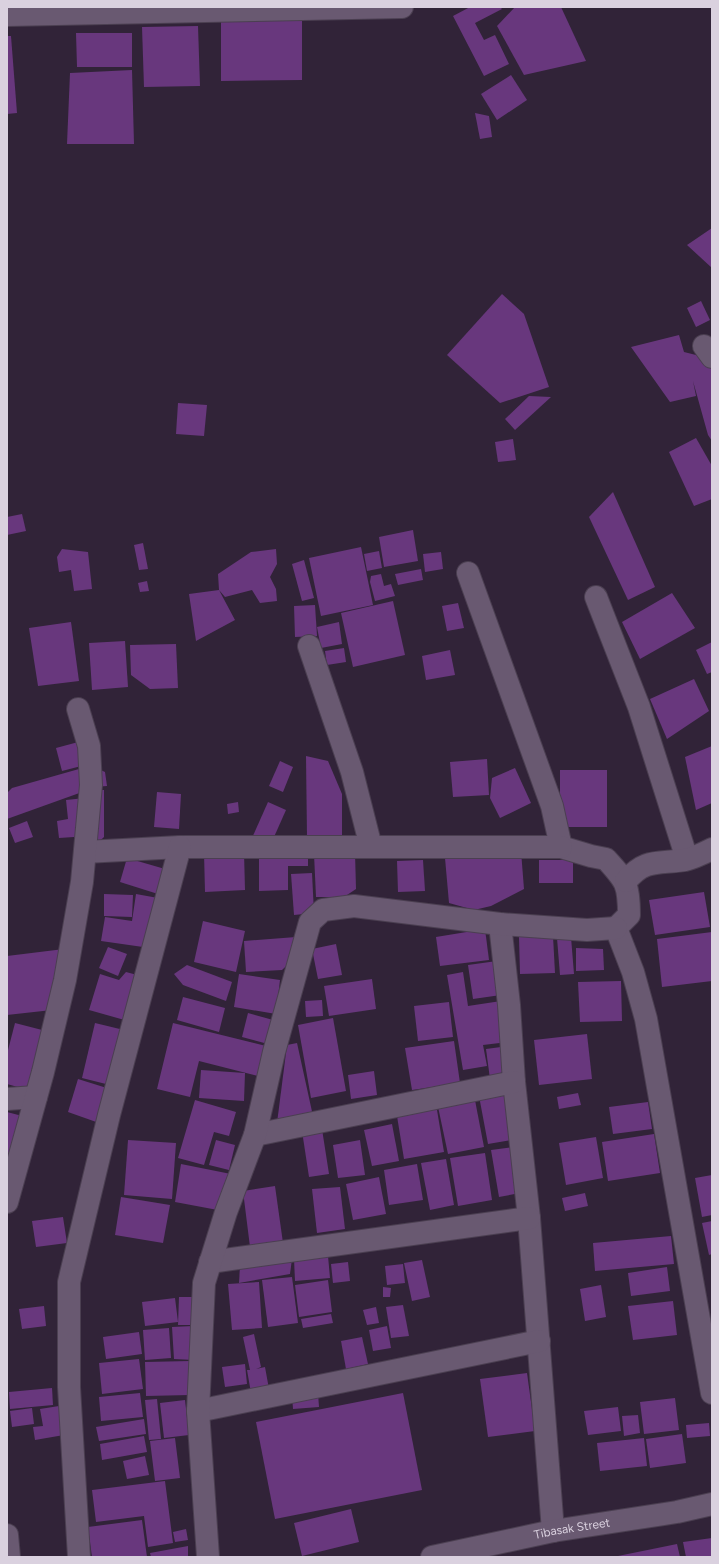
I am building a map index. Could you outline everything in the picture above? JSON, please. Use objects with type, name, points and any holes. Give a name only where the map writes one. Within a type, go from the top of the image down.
[{"type":"street","points":[[7,15],[402,7]]},
{"type":"street","points":[[468,573],[552,806],[561,847]]},
{"type":"street","points":[[596,597],[639,707],[687,860]]},
{"type":"street","points":[[309,646],[352,772],[370,847]]},
{"type":"street","points":[[7,1202],[36,1097],[65,980],[82,882],[91,785],[89,746],[78,709]]},
{"type":"street","points":[[80,1557],[69,1387],[69,1282],[109,1115],[180,846]]},
{"type":"street","points":[[85,852],[180,846],[561,847],[606,859],[626,881],[629,895],[629,915],[616,928],[587,930],[500,924],[354,906],[323,910],[310,922],[274,1052],[255,1135],[226,1212],[204,1282],[198,1411],[208,1557]]},
{"type":"street","points":[[626,881],[634,871],[643,865],[687,860],[712,849]]},
{"type":"street","points":[[500,924],[510,1005],[514,1082],[529,1218],[553,1531]]},
{"type":"street","points":[[616,928],[633,972],[646,1019],[712,1393]]},
{"type":"street","points":[[255,1135],[514,1082]]},
{"type":"street","points":[[7,1099],[36,1097]]},
{"type":"street","points":[[210,1262],[529,1218]]},
{"type":"street","points":[[198,1411],[539,1341]]},
{"type":"street","name":"Tibasak Street","points":[[432,1557],[553,1531],[677,1512],[712,1504]]},
{"type":"street","points":[[7,1535],[9,1557]]},
{"type":"building","points":[[470,7],[500,7],[502,9],[475,23],[484,40],[495,35],[509,64],[484,76],[453,16]]},
{"type":"building","points":[[515,7],[561,7],[586,61],[524,75],[497,26]]},
{"type":"building","points":[[221,19],[302,19],[302,80],[221,81]]},
{"type":"building","points":[[198,26],[200,86],[144,87],[142,27]]},
{"type":"building","points":[[76,33],[132,33],[132,67],[77,67]]},
{"type":"building","points":[[7,36],[11,36],[17,113],[7,114]]},
{"type":"building","points":[[132,70],[134,144],[67,144],[70,73]]},
{"type":"building","points":[[511,75],[527,100],[497,120],[481,94]]},
{"type":"building","points":[[475,113],[489,116],[492,137],[480,139]]},
{"type":"building","points":[[712,228],[712,268],[687,245]]},
{"type":"building","points":[[502,294],[524,314],[549,387],[500,403],[447,355]]},
{"type":"building","points":[[701,301],[710,320],[696,327],[687,308]]},
{"type":"building","points":[[679,335],[684,352],[704,357],[712,369],[712,441],[708,435],[693,381],[696,396],[670,402],[631,347]]},
{"type":"building","points":[[529,396],[551,397],[515,430],[505,419]]},
{"type":"building","points":[[178,403],[207,405],[204,436],[176,434]]},
{"type":"building","points":[[696,438],[712,466],[712,499],[694,506],[669,452]]},
{"type":"building","points":[[513,439],[516,460],[498,462],[495,442]]},
{"type":"building","points":[[613,492],[655,587],[628,600],[589,517]]},
{"type":"building","points":[[22,514],[26,531],[7,535],[7,517]]},
{"type":"building","points":[[413,530],[418,561],[384,567],[379,537]]},
{"type":"building","points":[[143,543],[148,569],[139,570],[134,545]]},
{"type":"building","points":[[361,547],[373,605],[321,616],[309,558]]},
{"type":"building","points":[[62,549],[88,552],[92,589],[74,591],[71,570],[59,572],[57,557]]},
{"type":"building","points":[[276,549],[277,564],[270,577],[276,589],[277,601],[260,603],[252,590],[225,597],[219,590],[218,574],[251,552]]},
{"type":"building","points":[[379,551],[382,568],[367,571],[364,554]]},
{"type":"building","points":[[441,552],[443,569],[425,572],[423,554]]},
{"type":"building","points":[[304,560],[314,598],[302,601],[292,564]]},
{"type":"building","points":[[421,569],[423,580],[398,585],[395,574]]},
{"type":"building","points":[[381,574],[384,586],[391,584],[395,596],[375,601],[370,582],[371,576]]},
{"type":"building","points":[[147,581],[149,591],[140,592],[138,583]]},
{"type":"building","points":[[219,590],[235,620],[196,641],[189,594]]},
{"type":"building","points":[[672,593],[695,628],[640,659],[622,622]]},
{"type":"building","points":[[393,601],[405,655],[353,667],[341,613]]},
{"type":"building","points":[[458,603],[464,628],[447,631],[442,606]]},
{"type":"building","points":[[315,605],[317,636],[295,637],[294,606]]},
{"type":"building","points":[[71,622],[79,681],[38,686],[29,628]]},
{"type":"building","points":[[339,622],[342,644],[321,648],[317,627]]},
{"type":"building","points":[[125,641],[128,687],[92,690],[89,643]]},
{"type":"building","points":[[712,642],[712,672],[707,674],[696,650]]},
{"type":"building","points":[[176,644],[178,688],[150,689],[131,675],[130,645]]},
{"type":"building","points":[[344,648],[346,662],[327,665],[325,651]]},
{"type":"building","points":[[450,650],[455,675],[426,680],[422,656]]},
{"type":"building","points":[[694,679],[709,711],[667,739],[650,699]]},
{"type":"building","points":[[82,741],[89,764],[62,771],[56,748]]},
{"type":"building","points":[[712,746],[712,803],[696,810],[685,757]]},
{"type":"building","points":[[306,756],[328,761],[342,794],[342,837],[307,837]]},
{"type":"building","points":[[487,759],[489,795],[453,797],[450,762]]},
{"type":"building","points":[[280,761],[293,767],[283,792],[269,786]]},
{"type":"building","points":[[92,766],[105,772],[107,786],[94,787]]},
{"type":"building","points":[[86,767],[85,791],[7,819],[7,793],[12,788]]},
{"type":"building","points":[[515,768],[531,803],[500,818],[490,798],[492,778]]},
{"type":"building","points":[[560,770],[607,770],[607,827],[560,827]]},
{"type":"building","points":[[92,790],[104,790],[104,837],[92,848]]},
{"type":"building","points":[[157,792],[181,794],[179,829],[154,827]]},
{"type":"building","points":[[85,798],[75,846],[74,837],[59,838],[57,821],[68,819],[66,800]]},
{"type":"building","points":[[238,802],[239,812],[228,814],[227,804]]},
{"type":"building","points":[[268,802],[286,810],[270,846],[252,838]]},
{"type":"building","points":[[27,821],[33,837],[15,843],[9,828]]},
{"type":"building","points":[[521,851],[524,889],[491,906],[474,910],[449,903],[445,858]]},
{"type":"building","points":[[244,852],[245,890],[205,892],[204,853]]},
{"type":"building","points":[[259,852],[308,852],[308,866],[288,866],[288,890],[259,891]]},
{"type":"building","points":[[355,852],[356,889],[344,897],[316,897],[314,854]]},
{"type":"building","points":[[127,858],[165,869],[158,894],[120,882]]},
{"type":"building","points":[[423,860],[425,891],[398,892],[397,861]]},
{"type":"building","points":[[539,860],[573,860],[573,883],[539,883]]},
{"type":"building","points":[[312,873],[314,913],[294,915],[291,874]]},
{"type":"building","points":[[704,892],[710,927],[655,935],[649,900]]},
{"type":"building","points":[[104,894],[133,895],[132,917],[104,916]]},
{"type":"building","points":[[136,894],[158,898],[150,948],[101,941],[105,917],[132,921]]},
{"type":"building","points":[[203,921],[245,931],[236,972],[194,962]]},
{"type":"building","points":[[485,929],[489,960],[440,966],[436,937]]},
{"type":"building","points":[[712,932],[712,981],[662,987],[657,939]]},
{"type":"building","points":[[553,936],[555,973],[520,974],[519,937]]},
{"type":"building","points":[[296,937],[298,955],[282,970],[246,972],[244,941]]},
{"type":"building","points":[[571,937],[574,974],[560,975],[557,938]]},
{"type":"building","points":[[336,944],[342,975],[318,979],[312,949]]},
{"type":"building","points":[[108,947],[127,954],[118,976],[99,968]]},
{"type":"building","points":[[576,948],[603,949],[604,970],[576,971]]},
{"type":"building","points":[[64,949],[52,1010],[7,1015],[7,956]]},
{"type":"building","points":[[497,961],[501,995],[473,999],[468,965]]},
{"type":"building","points":[[187,965],[232,982],[226,1001],[183,985],[174,974]]},
{"type":"building","points":[[126,972],[141,976],[128,1021],[89,1010],[100,974],[119,980]]},
{"type":"building","points":[[463,972],[468,1006],[501,1001],[508,1042],[483,1045],[487,1066],[463,1070],[447,975]]},
{"type":"building","points":[[239,974],[280,980],[276,1014],[234,1007]]},
{"type":"building","points":[[372,979],[376,1009],[329,1016],[324,986]]},
{"type":"building","points":[[621,981],[622,1021],[580,1022],[578,982]]},
{"type":"building","points":[[183,997],[225,1008],[219,1032],[177,1020]]},
{"type":"building","points":[[322,1000],[323,1016],[306,1017],[305,1001]]},
{"type":"building","points":[[449,1002],[453,1037],[418,1041],[414,1006]]},
{"type":"building","points":[[248,1013],[273,1020],[268,1044],[242,1037]]},
{"type":"building","points":[[333,1018],[346,1091],[311,1098],[298,1025]]},
{"type":"building","points":[[15,1023],[46,1031],[32,1091],[7,1084],[7,1054]]},
{"type":"building","points":[[95,1023],[124,1030],[110,1085],[82,1078]]},
{"type":"building","points":[[173,1023],[270,1047],[262,1077],[199,1061],[190,1097],[157,1089]]},
{"type":"building","points":[[587,1034],[592,1079],[539,1085],[534,1040]]},
{"type":"building","points":[[454,1041],[460,1083],[412,1090],[405,1048]]},
{"type":"building","points":[[297,1043],[313,1116],[277,1123],[287,1045]]},
{"type":"building","points":[[501,1047],[506,1077],[490,1079],[486,1049]]},
{"type":"building","points":[[201,1070],[245,1073],[244,1101],[199,1098]]},
{"type":"building","points":[[374,1071],[377,1095],[351,1099],[348,1075]]},
{"type":"building","points":[[78,1079],[110,1089],[99,1123],[68,1112]]},
{"type":"building","points":[[509,1090],[518,1139],[488,1144],[479,1096]]},
{"type":"building","points":[[578,1093],[581,1105],[559,1109],[557,1097]]},
{"type":"building","points":[[474,1095],[484,1147],[448,1154],[437,1102]]},
{"type":"building","points":[[195,1100],[236,1112],[229,1136],[214,1132],[204,1165],[178,1158]]},
{"type":"building","points":[[648,1102],[652,1129],[613,1134],[609,1107]]},
{"type":"building","points":[[436,1104],[444,1152],[404,1159],[396,1110]]},
{"type":"building","points":[[7,1112],[26,1117],[7,1189]]},
{"type":"building","points":[[392,1124],[399,1161],[372,1166],[364,1130]]},
{"type":"building","points":[[322,1129],[329,1174],[309,1177],[302,1131]]},
{"type":"building","points":[[654,1134],[660,1173],[608,1181],[602,1142]]},
{"type":"building","points":[[596,1137],[603,1178],[566,1185],[559,1143]]},
{"type":"building","points":[[128,1140],[176,1143],[172,1199],[124,1195]]},
{"type":"building","points":[[216,1140],[235,1145],[229,1170],[209,1165]]},
{"type":"building","points":[[360,1140],[365,1175],[338,1178],[333,1145]]},
{"type":"building","points":[[513,1147],[520,1193],[499,1197],[491,1150]]},
{"type":"building","points":[[485,1153],[492,1200],[458,1206],[450,1158]]},
{"type":"building","points":[[446,1159],[454,1205],[430,1210],[421,1163]]},
{"type":"building","points":[[181,1164],[231,1174],[223,1211],[175,1202]]},
{"type":"building","points":[[417,1164],[423,1200],[389,1205],[384,1170]]},
{"type":"building","points":[[712,1175],[712,1215],[702,1217],[695,1178]]},
{"type":"building","points":[[379,1177],[386,1214],[353,1220],[346,1184]]},
{"type":"building","points":[[275,1186],[283,1243],[250,1247],[243,1191]]},
{"type":"building","points":[[340,1187],[345,1229],[317,1233],[312,1189]]},
{"type":"building","points":[[585,1193],[588,1206],[565,1211],[562,1198]]},
{"type":"building","points":[[121,1197],[170,1205],[163,1243],[115,1235]]},
{"type":"building","points":[[63,1217],[67,1243],[36,1247],[32,1221]]},
{"type":"building","points":[[712,1221],[712,1254],[709,1255],[702,1223]]},
{"type":"building","points":[[671,1236],[674,1264],[595,1271],[593,1243]]},
{"type":"building","points":[[328,1256],[330,1278],[295,1281],[294,1259]]},
{"type":"building","points":[[292,1259],[290,1274],[239,1283],[240,1266]]},
{"type":"building","points":[[422,1260],[430,1297],[412,1301],[404,1263]]},
{"type":"building","points":[[348,1262],[350,1281],[333,1283],[331,1264]]},
{"type":"building","points":[[403,1264],[405,1283],[387,1285],[385,1266]]},
{"type":"building","points":[[667,1267],[670,1291],[631,1296],[628,1273]]},
{"type":"building","points":[[292,1277],[298,1323],[268,1327],[262,1280]]},
{"type":"building","points":[[328,1280],[332,1312],[299,1317],[295,1285]]},
{"type":"building","points":[[259,1282],[262,1328],[232,1330],[228,1284]]},
{"type":"building","points":[[601,1285],[606,1317],[585,1321],[580,1289]]},
{"type":"building","points":[[383,1287],[391,1288],[390,1297],[383,1297]]},
{"type":"building","points":[[179,1297],[200,1297],[199,1325],[178,1325]]},
{"type":"building","points":[[175,1298],[178,1322],[145,1326],[142,1302]]},
{"type":"building","points":[[673,1301],[677,1335],[633,1340],[628,1306]]},
{"type":"building","points":[[403,1305],[409,1336],[391,1338],[386,1307]]},
{"type":"building","points":[[44,1306],[46,1326],[22,1329],[19,1309]]},
{"type":"building","points":[[376,1307],[379,1323],[367,1325],[363,1310]]},
{"type":"building","points":[[331,1314],[333,1323],[303,1328],[301,1319]]},
{"type":"building","points":[[193,1326],[194,1360],[174,1359],[172,1327]]},
{"type":"building","points":[[387,1326],[391,1348],[373,1351],[369,1330]]},
{"type":"building","points":[[169,1328],[171,1358],[145,1360],[143,1330]]},
{"type":"building","points":[[139,1332],[142,1354],[106,1359],[103,1337]]},
{"type":"building","points":[[254,1334],[261,1367],[256,1369],[265,1367],[269,1389],[251,1393],[247,1370],[250,1370],[243,1337]]},
{"type":"building","points":[[362,1337],[368,1364],[346,1369],[341,1341]]},
{"type":"building","points":[[139,1359],[143,1389],[102,1394],[99,1363]]},
{"type":"building","points":[[190,1361],[190,1395],[146,1396],[145,1362]]},
{"type":"building","points":[[245,1364],[247,1384],[225,1387],[222,1367]]},
{"type":"building","points":[[527,1373],[535,1431],[488,1437],[480,1379]]},
{"type":"building","points":[[52,1388],[53,1405],[10,1409],[9,1392]]},
{"type":"building","points":[[140,1393],[143,1417],[101,1421],[99,1397]]},
{"type":"building","points":[[318,1393],[319,1407],[293,1409],[292,1395]]},
{"type":"building","points":[[403,1393],[422,1490],[275,1519],[256,1422]]},
{"type":"building","points":[[675,1398],[679,1430],[644,1434],[640,1402]]},
{"type":"building","points":[[157,1399],[161,1439],[149,1440],[145,1400]]},
{"type":"building","points":[[185,1400],[189,1435],[164,1438],[160,1403]]},
{"type":"building","points":[[59,1406],[64,1435],[35,1440],[33,1427],[43,1426],[40,1409]]},
{"type":"building","points":[[618,1407],[621,1431],[588,1435],[584,1411]]},
{"type":"building","points":[[32,1408],[34,1424],[12,1427],[10,1411]]},
{"type":"building","points":[[638,1415],[640,1433],[624,1436],[622,1416]]},
{"type":"building","points":[[144,1419],[146,1434],[99,1441],[96,1427]]},
{"type":"building","points":[[709,1423],[710,1436],[687,1438],[686,1425]]},
{"type":"building","points":[[682,1434],[686,1463],[650,1468],[646,1439]]},
{"type":"building","points":[[144,1436],[147,1452],[102,1460],[100,1444]]},
{"type":"building","points":[[175,1438],[180,1478],[155,1481],[150,1441]]},
{"type":"building","points":[[644,1438],[647,1466],[600,1471],[597,1443]]},
{"type":"building","points":[[145,1456],[149,1475],[127,1479],[123,1461]]},
{"type":"building","points":[[165,1481],[173,1543],[148,1547],[144,1516],[96,1522],[92,1490]]},
{"type":"building","points":[[351,1509],[359,1542],[302,1556],[294,1523]]},
{"type":"building","points":[[142,1520],[147,1557],[92,1557],[88,1527]]},
{"type":"building","points":[[186,1529],[188,1540],[175,1542],[173,1532]]},
{"type":"building","points":[[712,1538],[712,1557],[686,1557],[683,1542]]},
{"type":"building","points":[[677,1544],[680,1557],[618,1557],[618,1556]]},
{"type":"building","points":[[188,1546],[188,1557],[151,1557],[150,1553]]}]
